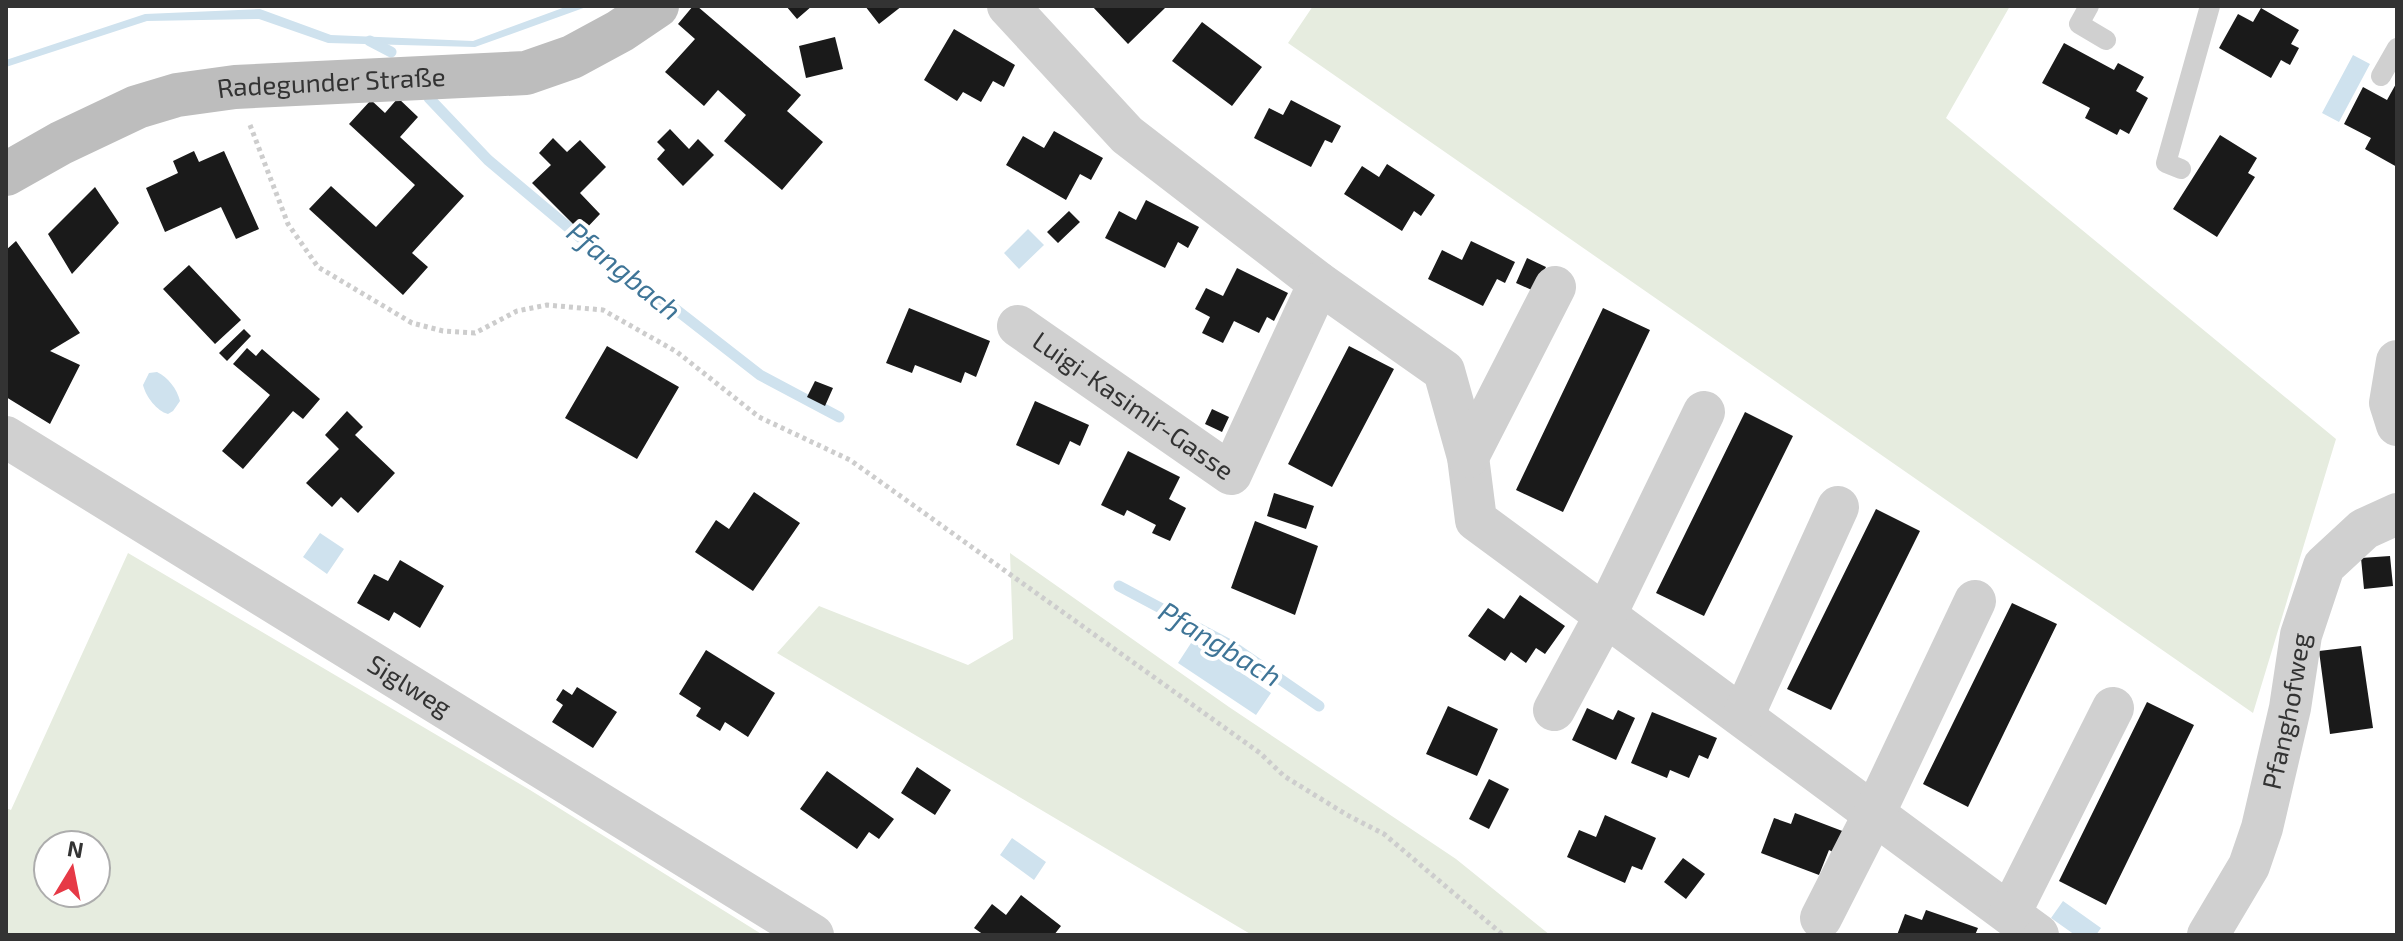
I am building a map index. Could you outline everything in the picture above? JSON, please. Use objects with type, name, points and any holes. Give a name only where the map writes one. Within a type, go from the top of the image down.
[{"type":"main road","name":"Radegunder Straße","points":[[6,173],[137,107],[177,95],[235,87],[526,73],[572,57],[620,31],[657,6]]},
{"type":"street","points":[[1008,6],[1127,135],[1319,283],[1444,371],[1468,457],[1476,520],[2024,924],[2113,708]]},
{"type":"street","name":"Luigi-Kasimir-Gasse","points":[[1018,326],[1231,474],[1319,283]]},
{"type":"street","points":[[1468,457],[1555,287]]},
{"type":"street","points":[[2397,361],[2390,403],[2397,425]]},
{"type":"street","points":[[1554,710],[1606,614],[1704,412]]},
{"type":"street","name":"Siglweg","points":[[6,437],[813,935]]},
{"type":"street","points":[[1743,716],[1838,507]]},
{"type":"street","name":"Pfanghofweg","points":[[2208,935],[2249,866],[2262,828],[2290,708],[2301,635],[2324,566],[2364,529],[2397,514]]},
{"type":"street","points":[[1821,918],[1975,601]]},
{"type":"lane","points":[[2089,6],[2079,24],[2106,40]]},
{"type":"lane","points":[[2181,169],[2166,163],[2210,6]]},
{"type":"lane","points":[[2381,76],[2397,48]]},
{"type":"path","points":[[235,87],[288,224],[318,267],[412,323],[443,331],[475,333],[517,311],[547,305],[603,310],[677,352],[759,417],[850,460],[1260,753],[1284,776],[1384,834],[1503,935]]},
{"type":"shaded area","points":[[1313,6],[2010,6],[1946,118],[2336,439],[2253,713],[1288,43]]},
{"type":"shaded area","points":[[128,553],[530,790],[763,935],[6,935],[6,808],[11,810]]},
{"type":"shaded area","points":[[1010,553],[1229,707],[1456,859],[1550,935],[1252,935],[777,653],[819,606],[968,665],[1013,639]]},
{"type":"water","points":[[568,6],[589,6],[475,47],[328,43],[259,19],[147,21],[6,67],[6,60],[145,14],[260,9],[331,35],[473,41]]},
{"type":"water","points":[[2353,55],[2370,64],[2339,122],[2322,113]]},
{"type":"water","points":[[1028,229],[1044,245],[1019,269],[1004,253]]},
{"type":"water","points":[[157,372],[172,384],[180,401],[168,414],[152,403],[143,385],[149,373]]},
{"type":"water","points":[[320,533],[344,549],[327,574],[303,557]]},
{"type":"water","points":[[1193,640],[1271,693],[1256,715],[1178,663]]},
{"type":"water","points":[[1012,838],[1046,862],[1034,880],[1000,855]]},
{"type":"water","points":[[2063,901],[2101,928],[2096,935],[2075,935],[2051,918]]},
{"type":"building","points":[[693,6],[697,6],[801,95],[787,111],[823,142],[782,190],[724,141],[746,115],[718,90],[704,106],[665,72],[695,39],[678,24]]},
{"type":"building","points":[[786,6],[812,6],[797,19]]},
{"type":"building","points":[[865,6],[902,6],[879,24]]},
{"type":"building","points":[[1092,6],[1163,6],[1165,8],[1128,44]]},
{"type":"building","points":[[2261,8],[2299,30],[2291,44],[2299,48],[2290,65],[2281,60],[2271,78],[2219,48],[2238,14],[2253,22]]},
{"type":"building","points":[[1202,22],[1262,67],[1232,106],[1172,61]]},
{"type":"building","points":[[954,29],[1015,65],[1004,87],[993,81],[981,102],[963,92],[957,101],[924,80]]},
{"type":"building","points":[[835,37],[843,69],[806,78],[799,46]]},
{"type":"building","points":[[2064,43],[2114,70],[2118,63],[2144,77],[2136,91],[2148,98],[2129,134],[2120,129],[2117,135],[2085,118],[2090,108],[2042,83]]},
{"type":"building","points":[[2397,82],[2397,167],[2365,149],[2371,138],[2344,124],[2363,87],[2387,100]]},
{"type":"building","points":[[398,98],[418,117],[400,137],[464,196],[412,253],[428,267],[403,295],[309,209],[331,186],[376,227],[415,185],[349,124],[371,100],[385,113]]},
{"type":"building","points":[[1291,100],[1341,126],[1332,143],[1325,140],[1311,167],[1254,138],[1269,108],[1283,115]]},
{"type":"building","points":[[670,129],[689,149],[698,139],[714,155],[683,186],[657,159],[665,150],[657,142]]},
{"type":"building","points":[[1054,131],[1103,158],[1091,180],[1080,174],[1066,200],[1006,165],[1023,136],[1044,148]]},
{"type":"building","points":[[2220,135],[2257,158],[2248,173],[2255,177],[2217,237],[2173,209]]},
{"type":"building","points":[[553,138],[567,152],[580,140],[606,167],[580,193],[600,214],[582,233],[532,183],[551,165],[539,153]]},
{"type":"building","points":[[194,151],[199,162],[224,151],[259,229],[236,239],[221,207],[165,232],[146,188],[178,173],[173,161]]},
{"type":"building","points":[[1387,164],[1435,195],[1421,216],[1414,211],[1402,231],[1344,194],[1362,166],[1379,177]]},
{"type":"building","points":[[95,187],[119,223],[72,274],[48,234]]},
{"type":"building","points":[[1146,200],[1199,227],[1188,248],[1178,242],[1165,268],[1105,238],[1119,211],[1136,220]]},
{"type":"building","points":[[1069,211],[1080,222],[1058,243],[1047,232]]},
{"type":"building","points":[[16,241],[80,333],[50,351],[80,365],[50,424],[6,397],[6,250]]},
{"type":"building","points":[[1471,241],[1515,262],[1505,283],[1497,279],[1483,306],[1428,279],[1442,250],[1462,260]]},
{"type":"building","points":[[1527,258],[1546,267],[1534,291],[1516,283]]},
{"type":"building","points":[[189,265],[241,320],[215,344],[163,289]]},
{"type":"building","points":[[1237,268],[1288,293],[1274,321],[1267,317],[1259,333],[1234,321],[1223,343],[1202,333],[1210,317],[1195,309],[1206,288],[1223,296]]},
{"type":"building","points":[[909,308],[990,341],[976,377],[965,372],[961,383],[915,365],[912,373],[886,363]]},
{"type":"building","points":[[1603,308],[1650,330],[1563,512],[1516,490]]},
{"type":"building","points":[[244,329],[251,336],[227,361],[219,353]]},
{"type":"building","points":[[607,346],[679,387],[637,459],[565,418]]},
{"type":"building","points":[[1349,346],[1394,369],[1332,487],[1288,464]]},
{"type":"building","points":[[247,348],[256,356],[262,349],[320,399],[303,419],[293,411],[243,469],[222,451],[270,395],[233,364]]},
{"type":"building","points":[[815,381],[833,388],[825,406],[807,397]]},
{"type":"building","points":[[1035,401],[1089,425],[1080,446],[1070,441],[1059,465],[1016,445]]},
{"type":"building","points":[[1212,409],[1229,417],[1222,432],[1205,424]]},
{"type":"building","points":[[347,411],[363,427],[355,435],[395,473],[358,513],[341,497],[332,507],[306,483],[339,449],[325,435]]},
{"type":"building","points":[[1745,412],[1793,436],[1704,616],[1656,593]]},
{"type":"building","points":[[1128,451],[1180,477],[1169,499],[1186,508],[1170,541],[1152,533],[1156,525],[1127,510],[1124,516],[1101,505]]},
{"type":"building","points":[[754,492],[800,523],[753,591],[695,552],[716,520],[729,529]]},
{"type":"building","points":[[1274,493],[1314,506],[1306,529],[1267,516]]},
{"type":"building","points":[[1876,509],[1920,531],[1831,710],[1787,689]]},
{"type":"building","points":[[1255,521],[1318,546],[1295,615],[1231,588]]},
{"type":"building","points":[[2390,556],[2393,586],[2364,589],[2361,558]]},
{"type":"building","points":[[400,560],[444,586],[420,628],[394,612],[389,621],[357,603],[374,574],[388,581]]},
{"type":"building","points":[[1520,595],[1565,626],[1545,654],[1536,648],[1526,663],[1511,652],[1505,661],[1468,636],[1488,608],[1504,619]]},
{"type":"building","points":[[2012,603],[2057,624],[1968,807],[1923,784]]},
{"type":"building","points":[[2361,646],[2373,728],[2330,734],[2319,651]]},
{"type":"building","points":[[706,650],[775,693],[748,737],[725,722],[720,731],[696,716],[701,708],[679,694]]},
{"type":"building","points":[[577,687],[617,712],[593,748],[552,722],[563,705],[556,700],[563,689],[572,695]]},
{"type":"building","points":[[2147,702],[2194,725],[2106,905],[2059,881]]},
{"type":"building","points":[[1448,706],[1498,729],[1477,776],[1426,754]]},
{"type":"building","points":[[1587,708],[1613,720],[1618,710],[1635,718],[1616,760],[1572,740]]},
{"type":"building","points":[[1652,712],[1717,738],[1708,759],[1699,755],[1689,778],[1670,770],[1667,778],[1631,763]]},
{"type":"building","points":[[917,767],[951,790],[935,815],[901,793]]},
{"type":"building","points":[[827,771],[894,819],[879,839],[869,832],[857,849],[800,809]]},
{"type":"building","points":[[1489,779],[1509,789],[1489,829],[1469,819]]},
{"type":"building","points":[[1795,813],[1845,832],[1837,854],[1829,850],[1819,875],[1761,853],[1774,818],[1791,824]]},
{"type":"building","points":[[1605,815],[1656,838],[1642,870],[1632,866],[1625,883],[1567,857],[1579,830],[1596,837]]},
{"type":"building","points":[[1683,858],[1705,874],[1686,899],[1664,882]]},
{"type":"building","points":[[1021,895],[1061,926],[1054,935],[984,935],[974,928],[992,904],[1006,915]]},
{"type":"building","points":[[1926,910],[1978,928],[1975,935],[1897,935],[1905,914],[1922,920]]},
{"type":"waterway","name":"Pfangbach","points":[[370,41],[391,52]]},
{"type":"waterway","name":"Pfangbach","points":[[429,98],[488,160],[637,285],[674,308],[760,375],[839,417]]},
{"type":"waterway","name":"Pfangbach","points":[[1119,586],[1232,646],[1319,706]]}]
